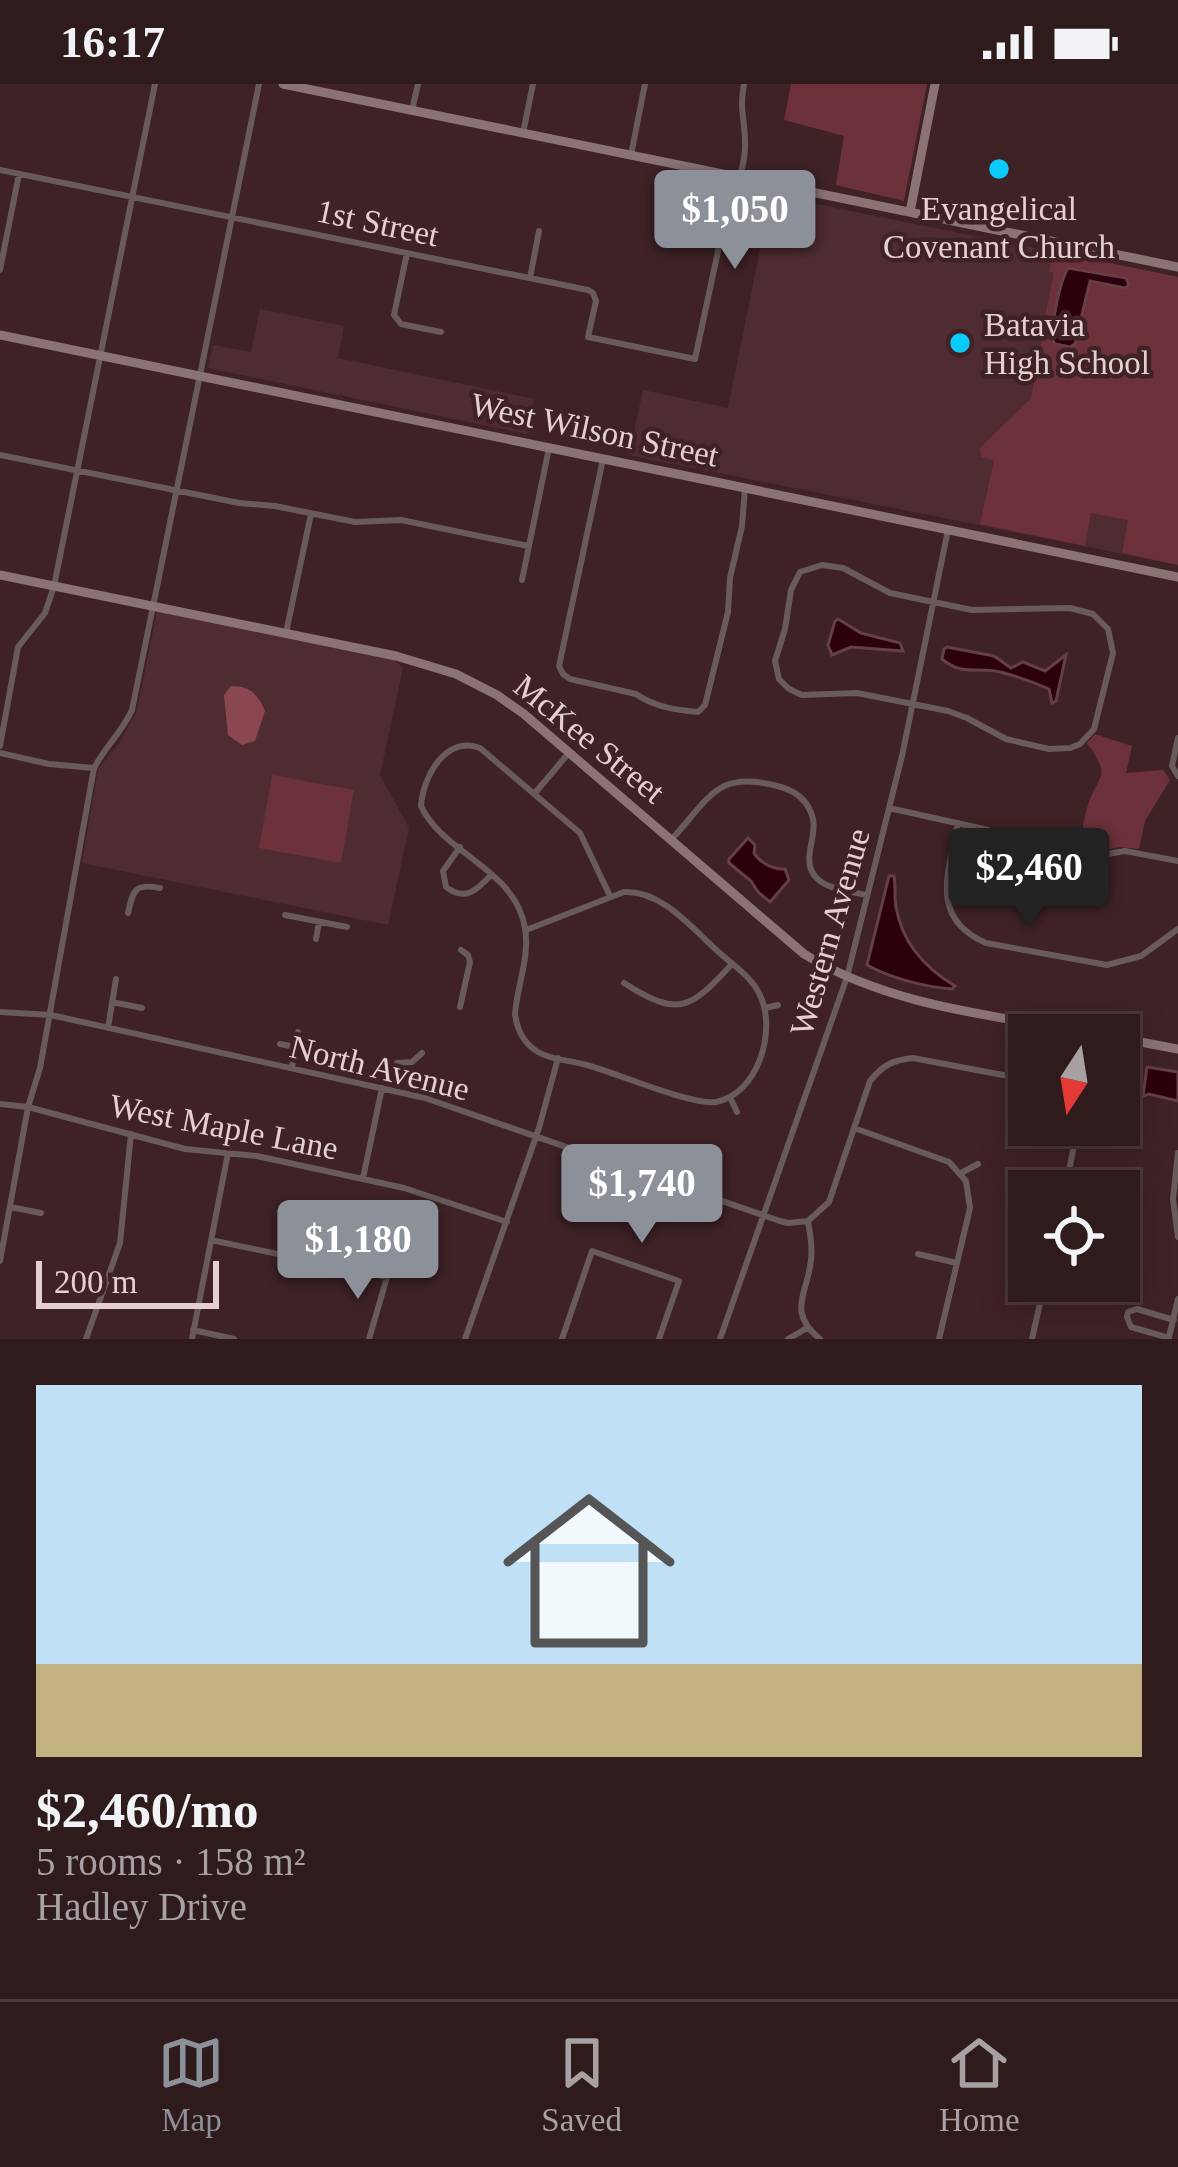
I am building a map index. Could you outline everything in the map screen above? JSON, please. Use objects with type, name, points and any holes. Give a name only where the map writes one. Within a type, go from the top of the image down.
[{"type":"main road","points":[[283,84],[322,88],[1178,267]]},
{"type":"main road","points":[[910,212],[935,84]]},
{"type":"main road","name":"West Wilson Street","points":[[0,335],[1178,577]]},
{"type":"main road","name":"McKee Street","points":[[0,575],[396,656],[456,674],[497,695],[570,752],[804,954],[847,977],[913,1000],[1008,1018]]},
{"type":"main road","points":[[1140,1042],[1178,1049]]},
{"type":"street","points":[[94,768],[49,764],[0,750],[18,647],[45,613],[54,586],[155,84]]},
{"type":"street","points":[[0,1261],[94,768],[132,710],[259,84]]},
{"type":"street","points":[[412,110],[418,84]]},
{"type":"street","points":[[523,133],[533,84]]},
{"type":"street","points":[[631,155],[644,84]]},
{"type":"street","points":[[739,177],[746,139],[740,108],[744,84]]},
{"type":"street","name":"1st Street","points":[[0,170],[593,293],[596,302],[588,337],[695,359],[727,209],[739,177]]},
{"type":"street","points":[[0,270],[19,174]]},
{"type":"street","points":[[530,278],[539,231]]},
{"type":"street","points":[[406,253],[394,314],[401,324],[441,332]]},
{"type":"street","points":[[522,580],[549,448]]},
{"type":"street","points":[[0,455],[355,522],[400,520],[528,546]]},
{"type":"street","points":[[603,459],[560,670],[570,679],[636,694],[667,707],[695,712],[705,705],[728,612],[745,488]]},
{"type":"street","points":[[286,633],[310,514]]},
{"type":"street","name":"Western Avenue","points":[[720,1339],[847,977],[913,704],[948,529]]},
{"type":"street","points":[[836,566],[881,590],[934,602],[984,611],[1082,610],[1102,621],[1113,645],[1112,662],[1097,721],[1080,744],[1060,749],[1017,742],[958,713],[857,693],[802,695],[783,685],[777,674],[775,661],[791,590],[800,572],[836,566]]},
{"type":"street","points":[[1178,738],[1172,766],[1178,776]]},
{"type":"street","points":[[526,930],[610,896],[638,892],[659,900],[756,988],[765,1008],[764,1046],[753,1073],[729,1098],[698,1101],[538,1052],[524,1041],[515,1014],[526,930],[515,901],[426,817],[421,806],[446,751],[472,744],[535,793],[580,833],[610,896]]},
{"type":"street","points":[[535,793],[570,752]]},
{"type":"street","points":[[671,839],[726,784],[747,780],[783,788],[800,796],[812,816],[808,860],[815,877],[829,886],[866,895]]},
{"type":"street","points":[[889,808],[988,830],[1025,854],[1046,860],[1124,851],[1178,861]]},
{"type":"street","points":[[958,823],[946,898],[955,920],[975,938],[1107,965],[1141,956],[1178,929]]},
{"type":"street","points":[[460,847],[443,871],[446,886],[454,894],[473,892],[491,874]]},
{"type":"street","points":[[128,913],[134,891],[142,886],[160,888]]},
{"type":"street","points":[[285,915],[346,927]]},
{"type":"street","points":[[316,939],[320,922]]},
{"type":"street","points":[[460,1007],[470,962],[461,950]]},
{"type":"street","points":[[624,983],[659,1003],[679,1004],[704,994],[732,964]]},
{"type":"street","points":[[108,1028],[116,979]]},
{"type":"street","points":[[112,1002],[142,1009]]},
{"type":"street","points":[[765,1008],[778,1005]]},
{"type":"street","name":"North Avenue","points":[[0,1012],[50,1015],[424,1098],[763,1215],[788,1223],[808,1221]]},
{"type":"street","points":[[292,1068],[298,1032]]},
{"type":"street","points":[[511,1037],[520,1033]]},
{"type":"street","points":[[280,1044],[316,1051]]},
{"type":"street","points":[[398,1063],[412,1062],[422,1054]]},
{"type":"street","points":[[465,1339],[537,1136],[558,1058]]},
{"type":"street","points":[[820,1339],[807,1328],[800,1304],[811,1262],[808,1221],[829,1202],[870,1081],[895,1060],[913,1058],[1008,1076]]},
{"type":"street","points":[[363,1178],[382,1088]]},
{"type":"street","points":[[729,1098],[737,1112]]},
{"type":"street","name":"West Maple Lane","points":[[0,1104],[28,1107],[195,1151],[257,1156],[363,1178],[507,1222]]},
{"type":"street","points":[[854,1128],[940,1158],[961,1173],[970,1199],[939,1339]]},
{"type":"street","points":[[86,1339],[121,1243],[131,1135]]},
{"type":"street","points":[[228,1153],[192,1335],[234,1339]]},
{"type":"street","points":[[1178,1153],[1173,1198],[1178,1237]]},
{"type":"street","points":[[961,1173],[978,1164]]},
{"type":"street","points":[[10,1207],[41,1213]]},
{"type":"street","points":[[211,1240],[387,1277],[369,1339]]},
{"type":"street","points":[[562,1339],[592,1251],[679,1281],[659,1339]]},
{"type":"street","points":[[918,1254],[957,1263]]},
{"type":"street","points":[[1174,1320],[1137,1309],[1127,1317],[1131,1327],[1168,1339],[1174,1320],[1178,1299]]},
{"type":"street","points":[[1032,1339],[1040,1302]]},
{"type":"street","points":[[788,1339],[807,1328]]},
{"type":"shaded area","points":[[791,84],[927,84],[904,201],[836,185],[844,136],[784,120]]},
{"type":"shaded area","name":"Batavia High School","points":[[771,195],[1178,277],[1178,565],[629,455],[643,390],[728,408]]},
{"type":"shaded area","points":[[1057,252],[1178,277],[1178,565],[1122,553],[1128,520],[1091,513],[1085,546],[980,524],[994,460],[982,457],[979,449],[1031,398],[1042,338],[1039,316],[1045,316],[1054,273],[1049,271]]},
{"type":"shaded area","points":[[1068,268],[1126,278],[1129,285],[1090,281],[1075,344],[1070,347],[1055,344],[1051,338]]},
{"type":"shaded area","points":[[260,309],[344,326],[338,358],[534,399],[527,434],[208,368],[213,345],[251,352]]},
{"type":"shaded area","points":[[157,611],[394,660],[403,668],[380,775],[409,828],[388,925],[82,863],[98,769],[137,711]]},
{"type":"shaded area","points":[[838,619],[861,633],[900,643],[903,651],[851,647],[832,655],[828,645]]},
{"type":"shaded area","points":[[947,647],[994,656],[1011,668],[1023,662],[1045,671],[1066,655],[1056,701],[1052,703],[1049,689],[1025,679],[950,664],[942,659]]},
{"type":"shaded area","points":[[231,686],[252,692],[265,711],[255,741],[242,745],[228,735],[224,695]]},
{"type":"shaded area","points":[[1095,734],[1132,746],[1126,773],[1163,770],[1170,780],[1145,821],[1139,849],[1120,847],[1078,855],[1088,805],[1101,775],[1087,743]]},
{"type":"shaded area","points":[[272,775],[354,790],[341,863],[259,848]]},
{"type":"shaded area","points":[[748,838],[757,857],[785,869],[789,880],[770,902],[729,863]]},
{"type":"shaded area","points":[[889,876],[894,876],[896,907],[909,943],[955,986],[952,989],[908,981],[867,965]]},
{"type":"shaded area","points":[[1147,1067],[1178,1072],[1178,1101],[1143,1096]]},
{"type":"place","name":"Evangelical Covenant Church","points":[[999,169]]},
{"type":"place","name":"Batavia High School","points":[[960,343]]}]
